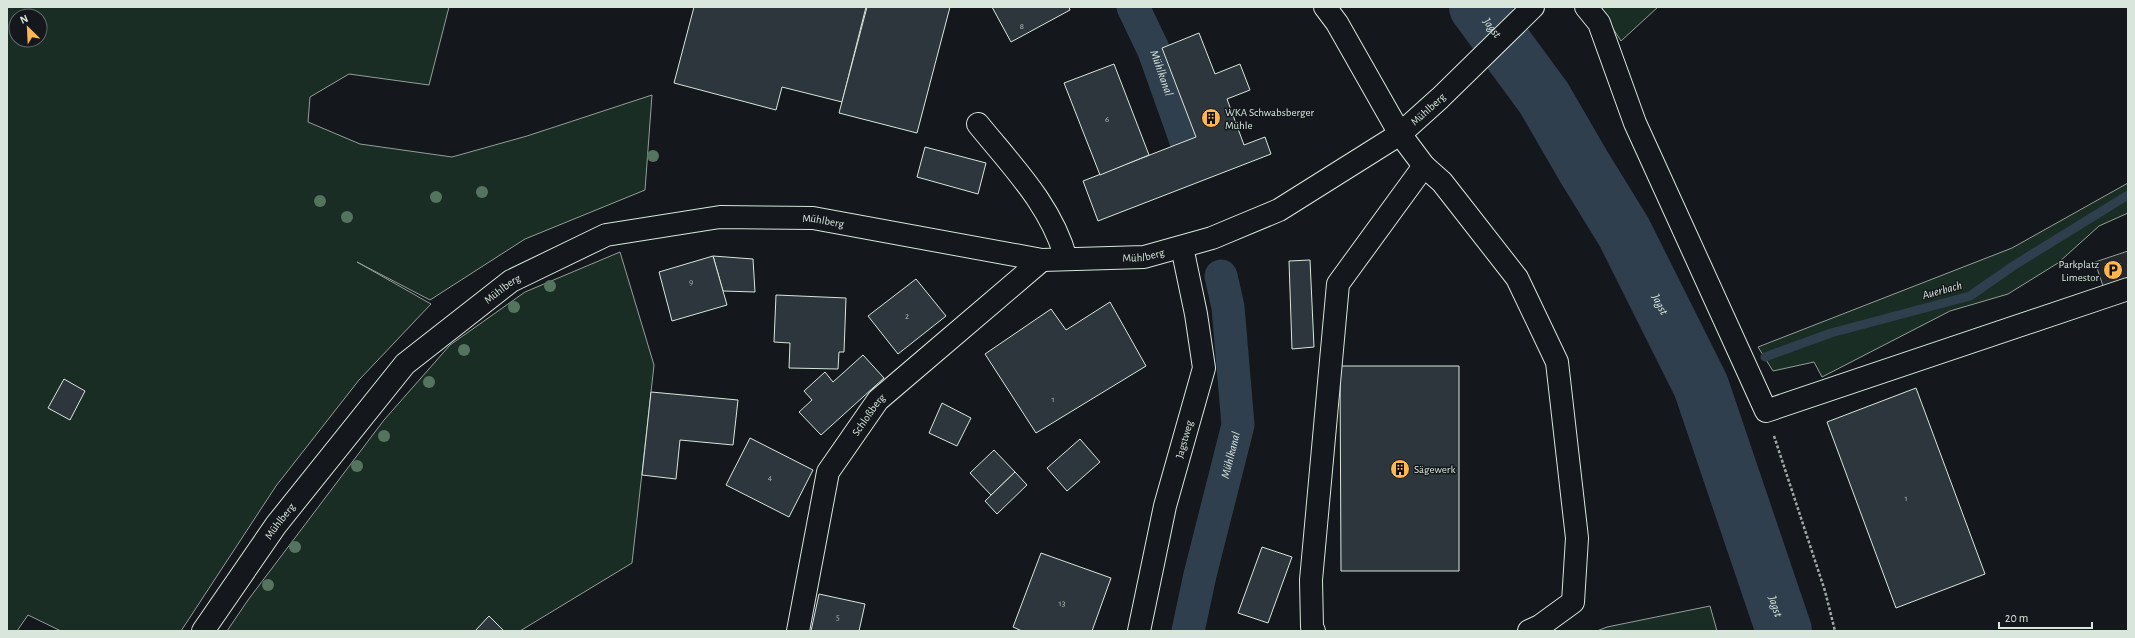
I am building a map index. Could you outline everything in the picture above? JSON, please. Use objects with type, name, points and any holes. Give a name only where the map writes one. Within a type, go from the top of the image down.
[{"type":"street","points":[[1325,7],[1337,23],[1400,134],[1424,166],[1442,182],[1517,278],[1557,362],[1577,538],[1573,602],[1540,626],[1529,631]]},
{"type":"street","name":"Mühlberg","points":[[203,631],[276,525],[405,364],[511,281],[606,235],[720,217],[813,218],[1042,260],[1144,257],[1212,238],[1279,210],[1400,134],[1440,98],[1533,7]]},
{"type":"street","points":[[1586,7],[1599,23],[1636,123],[1766,411],[2128,289]]},
{"type":"street","points":[[978,124],[1045,210],[1060,239],[1066,260]]},
{"type":"street","points":[[1314,631],[1312,627],[1311,580],[1338,284],[1424,166]]},
{"type":"street","name":"Jagstweg","points":[[1139,631],[1165,506],[1204,368],[1196,314],[1182,247]]},
{"type":"street","name":"Schloßberg","points":[[798,631],[828,472],[878,400],[1042,260]]},
{"type":"path","points":[[1766,411],[1825,591],[1834,631]]},
{"type":"green space","points":[[7,7],[449,7],[429,85],[349,74],[310,97],[308,122],[360,144],[452,157],[527,136],[652,95],[645,190],[525,239],[430,300],[357,262],[431,304],[359,380],[276,486],[181,631],[61,631],[28,615],[17,631],[7,631]]},
{"type":"green space","points":[[1599,7],[1658,7],[1621,41]]},
{"type":"green space","points":[[2128,183],[2128,213],[2099,226],[2058,263],[2008,294],[1950,311],[1822,377],[1814,362],[1773,371],[1758,347],[2012,248]]},
{"type":"green space","points":[[620,252],[654,365],[632,563],[520,631],[504,631],[489,617],[475,631],[227,631],[248,600],[384,420],[450,345],[525,292]]},
{"type":"green space","points":[[1710,606],[1717,631],[1597,631],[1607,627]]},
{"type":"shaded area","name":"Parkplatz Limestor","points":[[2128,251],[2128,278],[2103,286],[2095,262]]},
{"type":"building","points":[[694,7],[866,7],[842,102],[782,87],[776,110],[674,83]]},
{"type":"building","points":[[867,7],[950,7],[917,133],[839,113]]},
{"type":"building","points":[[992,7],[1069,7],[1070,10],[1011,42]]},
{"type":"building","name":"WKA Schwabsberger Mühle","points":[[1199,33],[1215,74],[1240,64],[1250,90],[1227,99],[1244,145],[1265,137],[1271,154],[1098,221],[1083,181],[1196,137],[1162,48]]},
{"type":"building","points":[[1114,64],[1149,155],[1100,175],[1064,83]]},
{"type":"building","points":[[925,147],[986,163],[978,194],[917,177]]},
{"type":"building","points":[[713,256],[753,259],[755,292],[723,291]]},
{"type":"building","points":[[713,256],[727,305],[672,321],[659,272]]},
{"type":"building","points":[[1310,260],[1314,347],[1292,349],[1289,261]]},
{"type":"building","points":[[916,279],[946,316],[898,354],[868,316]]},
{"type":"building","points":[[776,295],[846,298],[844,352],[839,352],[838,369],[789,368],[790,343],[774,342]]},
{"type":"building","points":[[1110,302],[1146,366],[1036,433],[985,354],[1051,309],[1066,330]]},
{"type":"building","points":[[863,355],[884,378],[821,435],[799,412],[812,400],[804,391],[825,372],[833,382]]},
{"type":"building","name":"Sägewerk","points":[[1340,366],[1459,366],[1459,571],[1341,571]]},
{"type":"building","points":[[64,379],[85,391],[70,420],[48,408]]},
{"type":"building","points":[[1916,388],[1985,574],[1896,608],[1827,422]]},
{"type":"building","points":[[651,392],[738,400],[733,445],[680,440],[676,479],[642,475]]},
{"type":"building","points":[[942,403],[971,418],[957,446],[929,433]]},
{"type":"building","points":[[750,438],[813,470],[789,517],[726,485]]},
{"type":"building","points":[[1080,439],[1100,462],[1067,491],[1047,468]]},
{"type":"building","points":[[994,450],[1015,472],[991,495],[970,473]]},
{"type":"building","points":[[1015,472],[1027,485],[997,514],[985,501]]},
{"type":"building","points":[[1262,547],[1292,557],[1268,623],[1238,613]]},
{"type":"building","points":[[1041,553],[1111,578],[1092,631],[1022,631],[1013,627]]},
{"type":"building","points":[[819,594],[865,604],[859,631],[811,631]]},
{"type":"building","points":[[489,616],[504,631],[475,631]]},
{"type":"waterway","name":"Mühlkanal","points":[[1133,7],[1154,51],[1186,141]]},
{"type":"waterway","name":"Jagst","points":[[1477,7],[1544,98],[1624,232],[1701,386],[1784,631]]},
{"type":"waterway","name":"Auerbach","points":[[1765,357],[1831,333],[1970,296],[2013,266],[2128,195]]},
{"type":"waterway","name":"Mühlkanal","points":[[1188,631],[1200,575],[1238,425],[1228,307],[1221,276]]},
{"type":"place","name":"WKA Schwabsberger Mühle","points":[[1211,118]]},
{"type":"place","name":"Parkplatz Limestor","points":[[2113,270]]},
{"type":"place","name":"Sägewerk","points":[[1400,469]]}]
